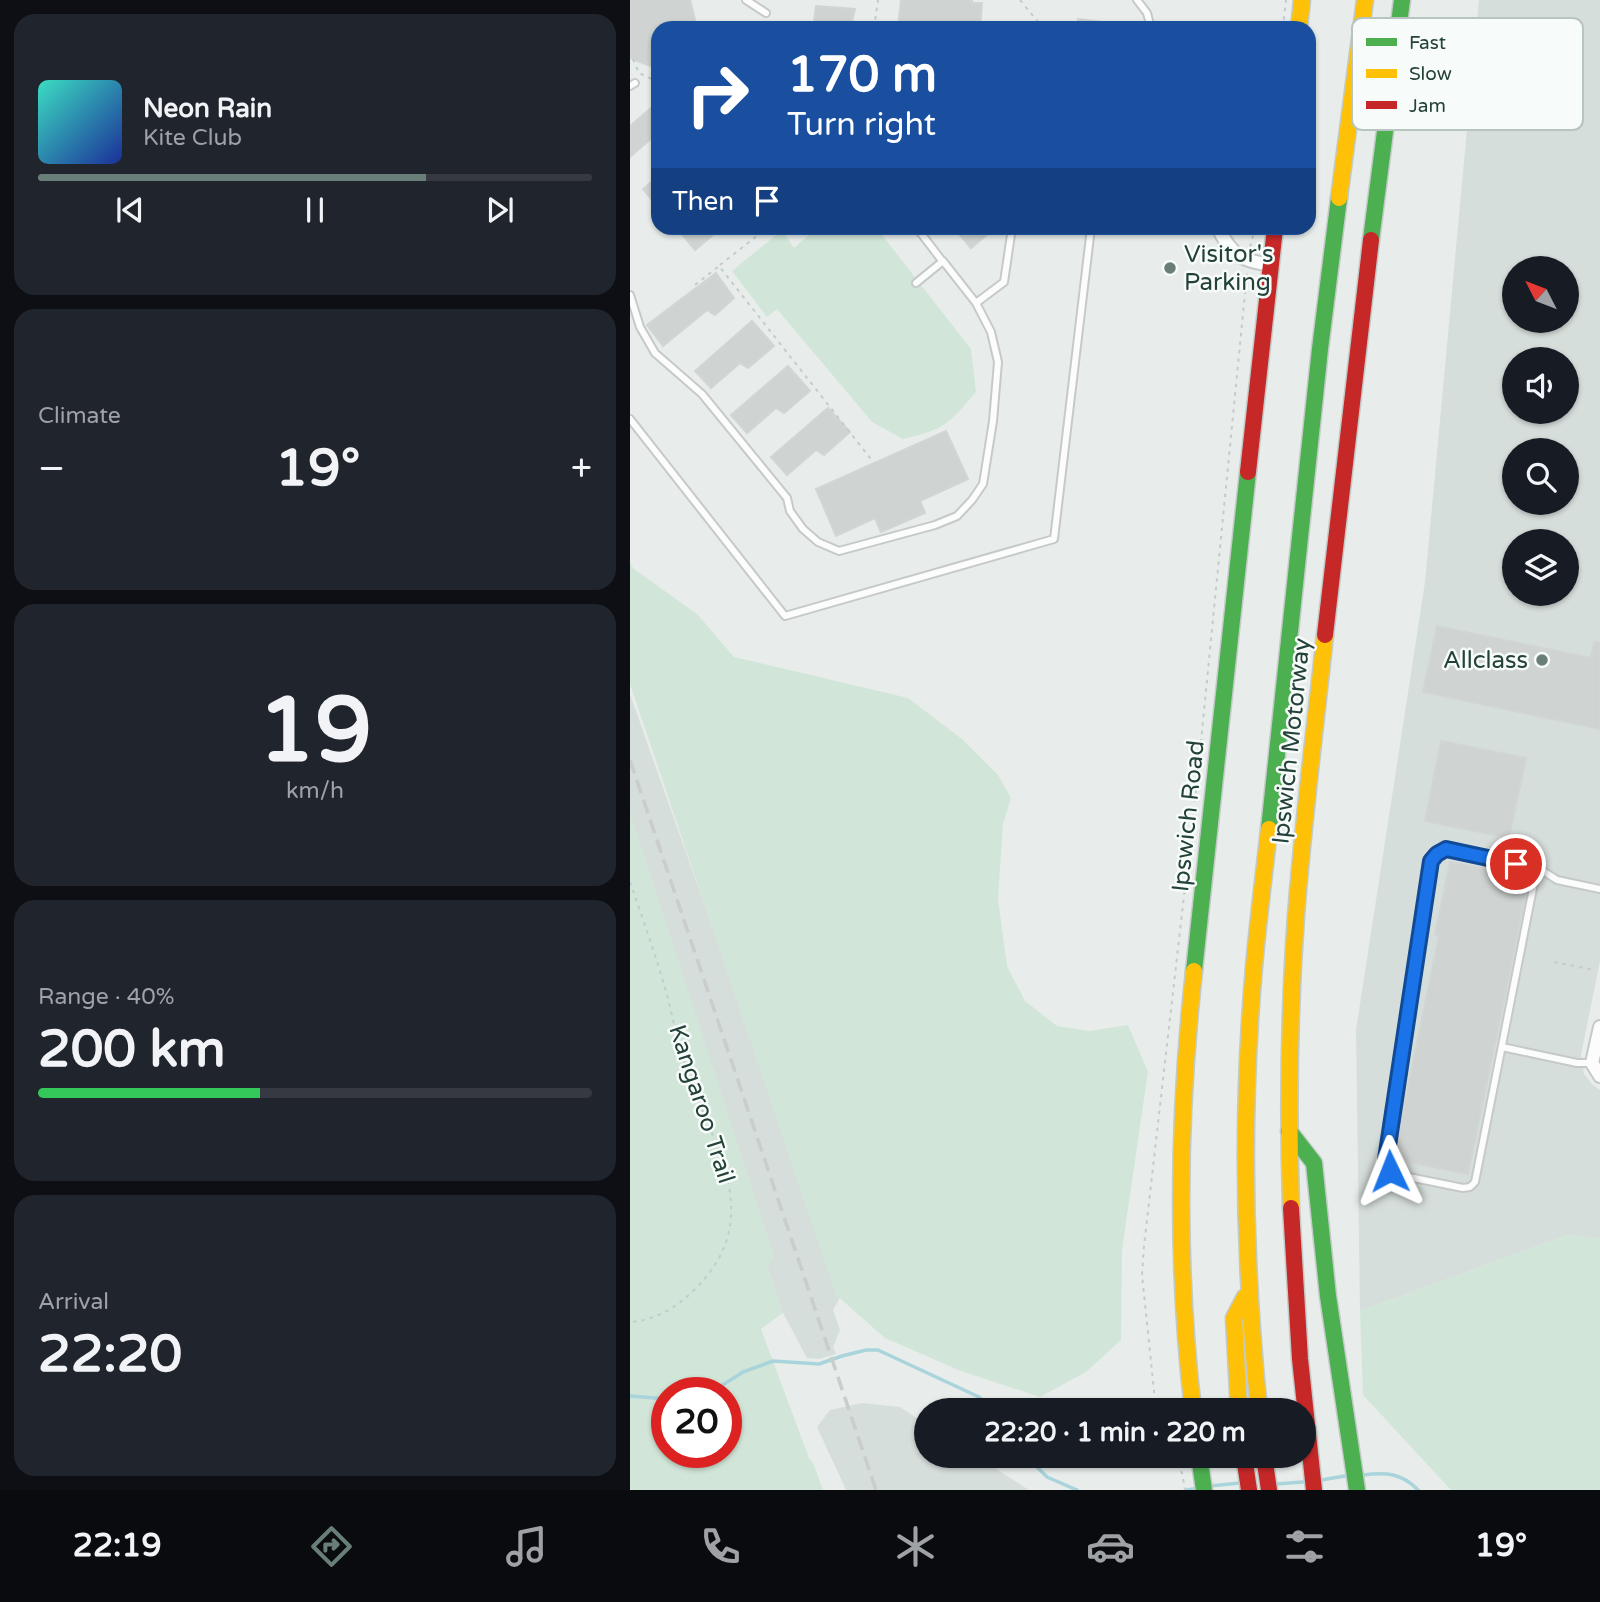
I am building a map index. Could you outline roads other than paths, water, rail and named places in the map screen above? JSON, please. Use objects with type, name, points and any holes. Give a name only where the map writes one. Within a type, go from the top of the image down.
[{"type":"main road","points":[[1300,21],[1303,0]]},
{"type":"main road","name":"Ipswich Motorway","points":[[1363,18],[1365,0]]},
{"type":"main road","name":"Ipswich Motorway","points":[[1400,18],[1402,0]]},
{"type":"main road","name":"Ipswich Motorway","points":[[1258,1398],[1248,1290],[1245,1129],[1247,1054],[1321,337],[1352,100]]},
{"type":"main road","name":"Ipswich Motorway","points":[[1314,1490],[1294,1298],[1289,1131],[1294,962],[1300,876],[1372,217],[1384,130]]},
{"type":"main road","name":"Ipswich Road","points":[[1192,1398],[1181,1258],[1182,1112],[1186,1032],[1275,235]]},
{"type":"main road","points":[[1289,1131],[1314,1163],[1328,1296],[1357,1490]]},
{"type":"main road","points":[[1238,1398],[1234,1318],[1248,1290]]},
{"type":"main road","points":[[1201,1468],[1204,1490]]},
{"type":"main road","points":[[1246,1468],[1249,1490]]},
{"type":"main road","points":[[1266,1468],[1269,1490]]},
{"type":"street","points":[[1223,235],[1238,255],[1248,262],[1272,265]]},
{"type":"street","points":[[1600,1027],[1592,1063],[1600,1076]]},
{"type":"lane","points":[[746,0],[766,13]]},
{"type":"lane","points":[[1137,0],[1147,13],[1149,21]]},
{"type":"lane","points":[[630,295],[640,327],[655,353],[702,394],[788,498],[790,511],[803,529],[818,542],[839,551],[935,525],[957,516],[983,484],[993,421],[998,362],[991,332],[976,303],[922,235]]},
{"type":"lane","points":[[976,303],[1004,282],[1011,235]]},
{"type":"lane","points":[[630,419],[785,616],[1054,540],[1090,235]]},
{"type":"lane","points":[[916,283],[943,261],[944,263]]},
{"type":"lane","points":[[1537,868],[1477,1178],[1474,1184],[1463,1188],[1397,1175],[1390,1171],[1386,1159],[1431,861],[1446,849],[1537,868],[1557,880],[1600,889]]},
{"type":"lane","points":[[1502,1047],[1577,1063],[1592,1063]]},
{"type":"waterway","points":[[735,1377],[773,1361],[819,1364],[866,1350],[878,1350],[980,1398]]},
{"type":"waterway","points":[[630,1396],[651,1398]]},
{"type":"waterway","points":[[1038,1468],[1047,1477],[1077,1490]]},
{"type":"waterway","points":[[1363,1475],[1393,1475],[1406,1480],[1418,1490]]},
{"type":"waterway","points":[[1321,1480],[1345,1476]]},
{"type":"waterway","points":[[1276,1484],[1303,1482]]},
{"type":"waterway","points":[[1210,1486],[1240,1483]]},
{"type":"waterway","points":[[1187,1490],[1199,1488]]},
{"type":"railway","points":[[630,760],[876,1490]]},
{"type":"place","name":"Visitor's Parking","points":[[1170,268]]},
{"type":"place","name":"Allclass","points":[[1542,660]]}]
